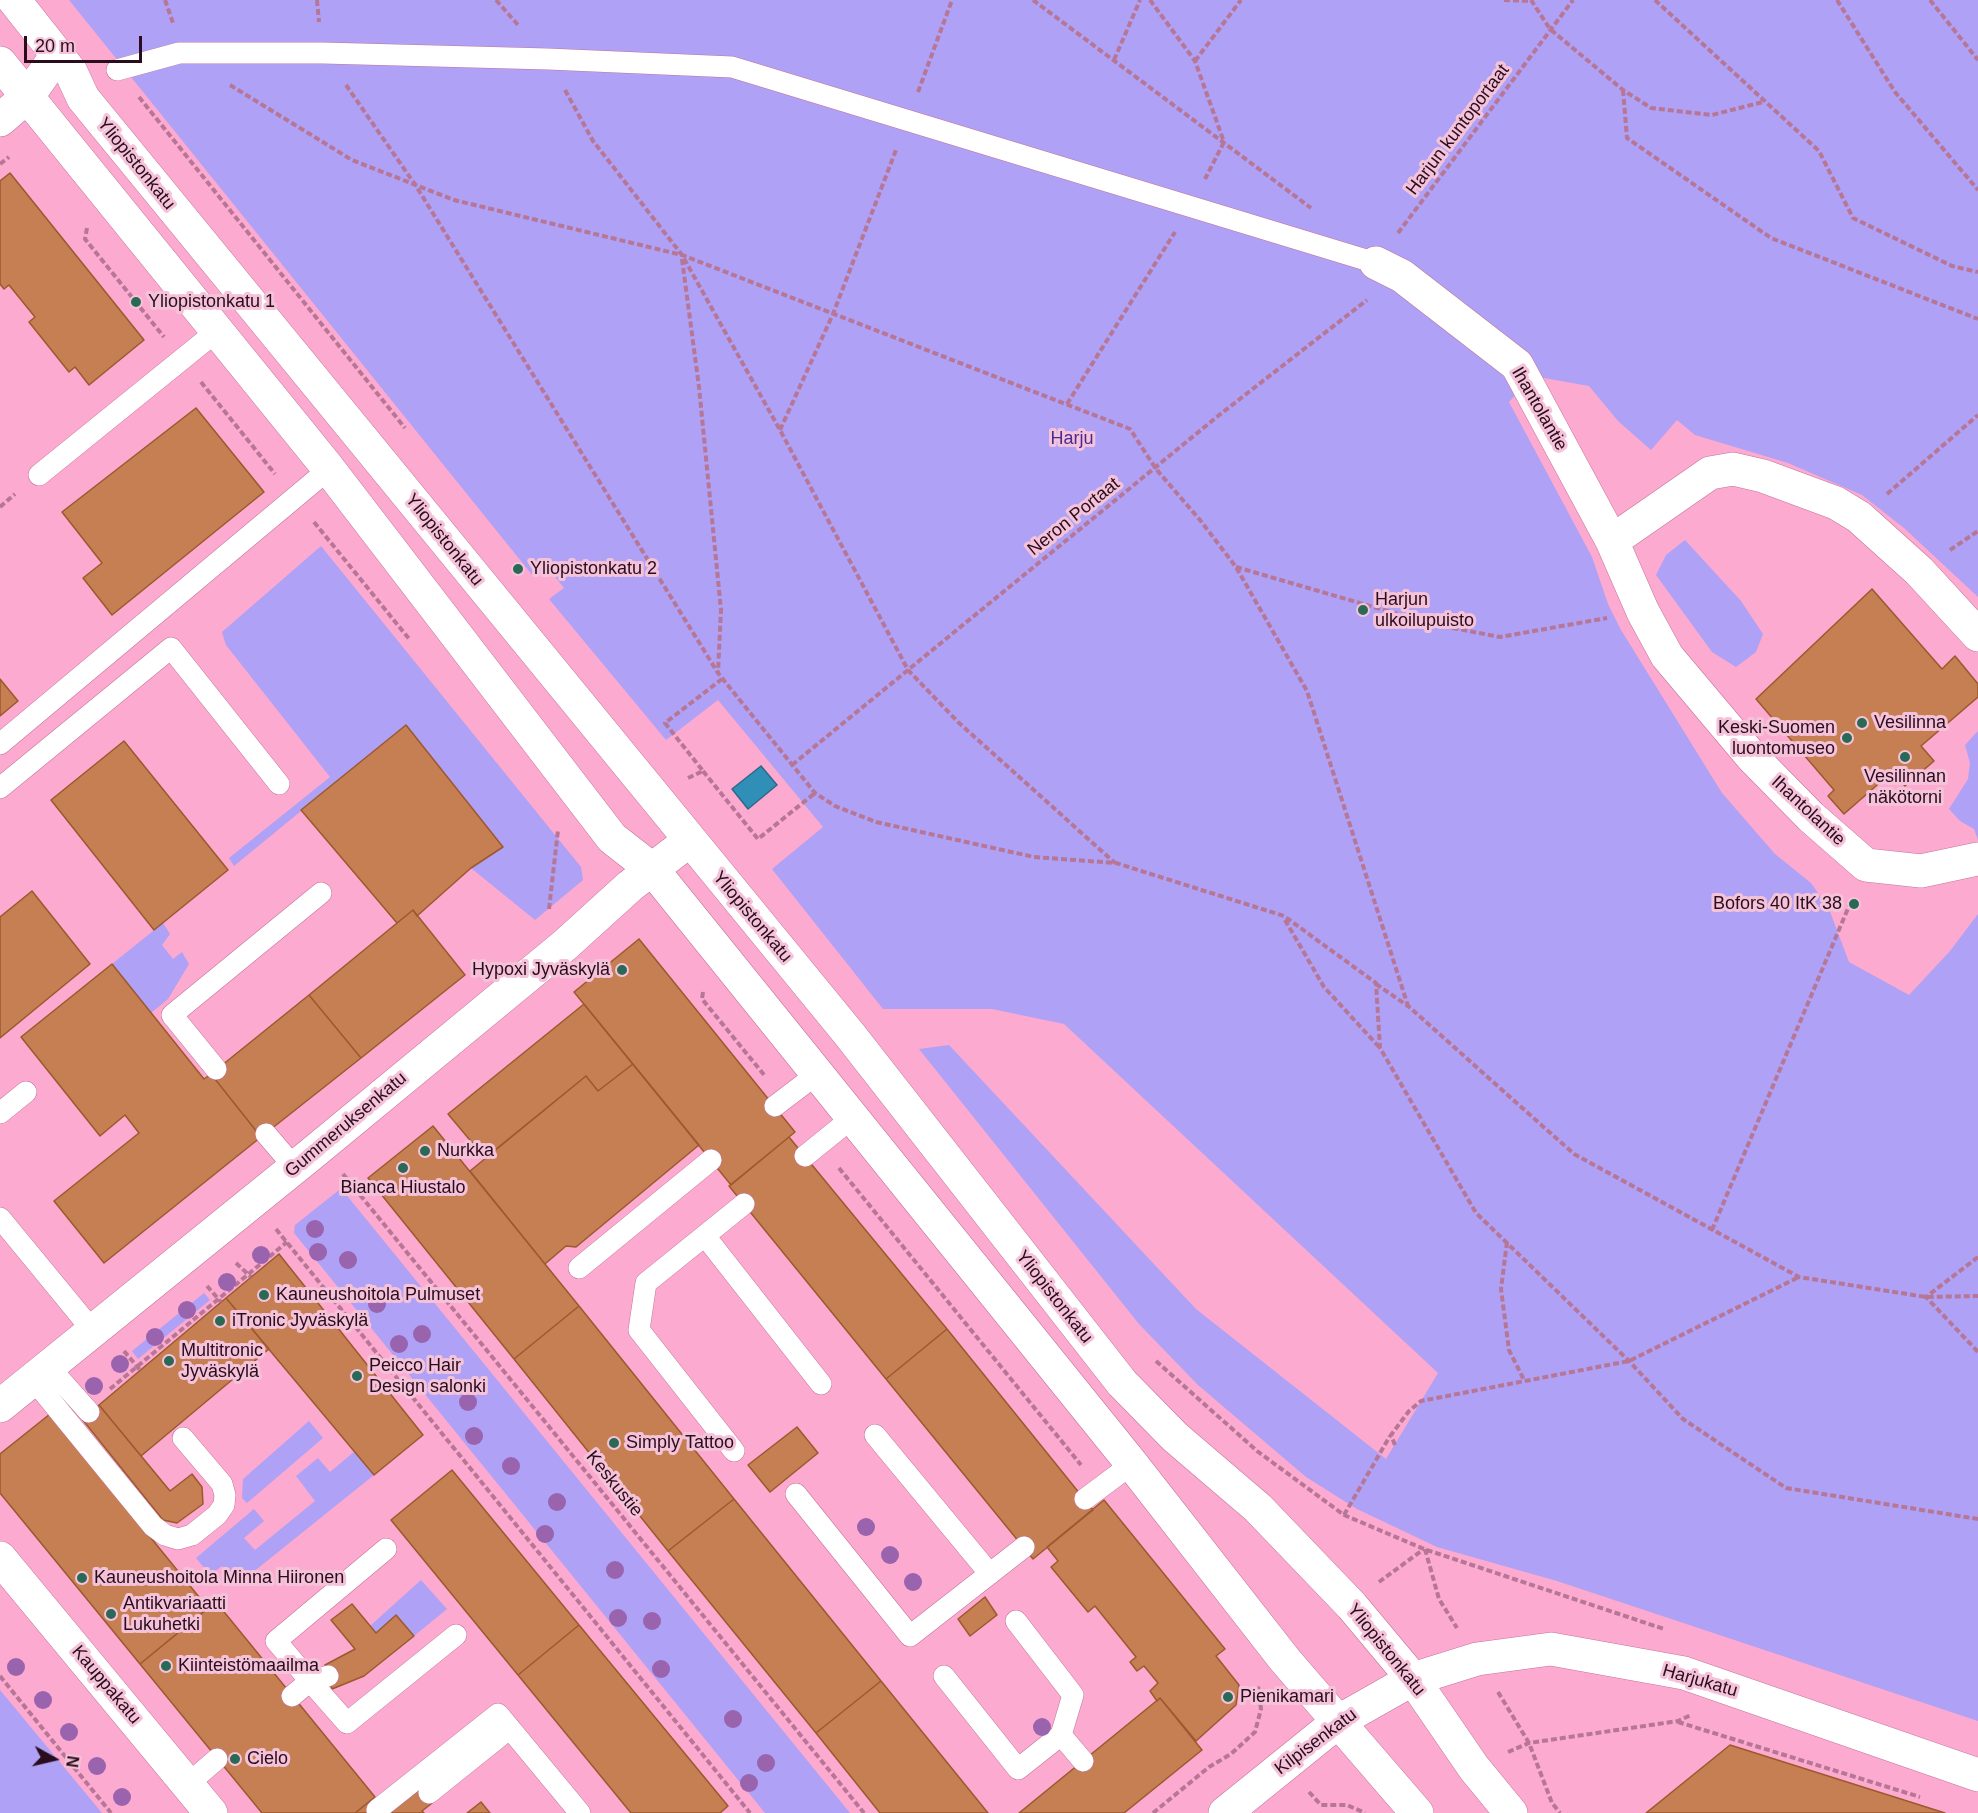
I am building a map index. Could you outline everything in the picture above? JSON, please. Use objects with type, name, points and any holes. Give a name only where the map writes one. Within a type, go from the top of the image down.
[{"type":"main road","name":"Yliopistonkatu","points":[[14,0],[71,72],[82,98],[850,1035],[1122,1383],[1175,1437],[1258,1508],[1352,1606],[1413,1679],[1474,1768],[1511,1813]]},
{"type":"main road","points":[[0,120],[28,96],[57,55]]},
{"type":"main road","points":[[0,63],[329,469],[612,838],[653,870],[1132,1464],[1285,1660],[1417,1813]]},
{"type":"main road","name":"Ihantolantie","points":[[1375,278],[1402,276],[1517,365],[1612,541],[1643,612],[1667,656],[1752,757],[1811,817],[1866,865]]},
{"type":"main road","points":[[1612,541],[1710,473],[1733,469],[1763,476],[1836,503],[1859,517],[1919,571],[1978,635]]},
{"type":"main road","name":"Gummeruksenkatu","points":[[0,1406],[295,1168],[689,841]]},
{"type":"main road","points":[[1866,865],[1921,871],[1978,859]]},
{"type":"main road","name":"Kauppakatu","points":[[0,1558],[211,1813]]},
{"type":"main road","name":"Harjukatu","points":[[1413,1679],[1477,1659],[1551,1649],[1684,1673],[1978,1775]]},
{"type":"main road","name":"Kilpisenkatu","points":[[1225,1813],[1339,1721],[1413,1679]]},
{"type":"lane","points":[[117,70],[178,53],[323,53],[732,66],[1191,206],[1375,278]]},
{"type":"lane","points":[[39,475],[217,331]]},
{"type":"lane","points":[[0,744],[329,469]]},
{"type":"lane","points":[[0,788],[171,648],[279,784]]},
{"type":"lane","points":[[216,1070],[172,1015],[321,893]]},
{"type":"lane","points":[[779,1103],[817,1074]]},
{"type":"lane","points":[[0,1113],[26,1092]]},
{"type":"lane","points":[[812,1150],[852,1118]]},
{"type":"lane","points":[[266,1134],[295,1168]]},
{"type":"lane","points":[[579,1268],[711,1160]]},
{"type":"lane","points":[[734,1451],[639,1330],[646,1283],[744,1204]]},
{"type":"lane","points":[[0,1218],[93,1331]]},
{"type":"lane","points":[[705,1236],[821,1384]]},
{"type":"lane","points":[[41,1373],[88,1411]]},
{"type":"lane","points":[[41,1373],[153,1526],[165,1535],[178,1539],[192,1535],[217,1515],[224,1505],[225,1495],[222,1484],[183,1438]]},
{"type":"lane","points":[[875,1435],[990,1574]]},
{"type":"lane","points":[[1093,1494],[1132,1464]]},
{"type":"lane","points":[[796,1494],[910,1636],[1024,1547]]},
{"type":"lane","points":[[386,1550],[276,1641],[319,1678],[347,1723],[456,1635]]},
{"type":"lane","points":[[944,1676],[1018,1769],[1061,1735],[1072,1695],[1017,1621]]},
{"type":"lane","points":[[292,1696],[319,1678]]},
{"type":"lane","points":[[377,1810],[498,1714],[580,1813]]},
{"type":"lane","points":[[429,1793],[510,1728]]},
{"type":"lane","points":[[1061,1735],[1083,1761]]},
{"type":"lane","points":[[188,1784],[217,1759]]},
{"type":"path","points":[[317,0],[323,53],[416,186],[718,673],[815,793],[835,806],[876,822],[1034,857],[1116,863],[1284,916],[1408,1006],[1574,1154],[1712,1230],[1799,1277],[1926,1298],[1978,1296]]},
{"type":"path","points":[[496,0],[548,59],[593,141],[682,255],[780,430],[908,670],[958,722],[1116,863]]},
{"type":"path","points":[[780,430],[833,314],[952,0]]},
{"type":"path","points":[[1033,0],[1317,213]]},
{"type":"path","points":[[1114,60],[1140,0]]},
{"type":"path","points":[[1067,404],[1191,206],[1224,142],[1195,61],[1149,0]]},
{"type":"path","points":[[1195,61],[1241,0]]},
{"type":"path","points":[[1504,0],[1531,1],[1550,29],[1623,90],[1652,108],[1712,115],[1763,102]]},
{"type":"path","name":"Harjun kuntoportaat","points":[[1396,236],[1574,0]]},
{"type":"path","points":[[1655,0],[1819,152],[1853,218],[1952,266],[1978,273]]},
{"type":"path","points":[[1837,0],[1895,92],[1978,190]]},
{"type":"path","points":[[1930,0],[1978,60]]},
{"type":"path","points":[[178,53],[352,160],[416,186],[454,201],[682,255],[1130,429],[1156,470],[1200,520],[1236,567],[1307,691],[1408,1006]]},
{"type":"path","points":[[117,70],[413,438]]},
{"type":"path","points":[[1623,90],[1627,138],[1771,237],[1978,319]]},
{"type":"path","points":[[682,255],[699,387],[721,610],[718,673]]},
{"type":"path","name":"Neron Portaat","points":[[792,765],[1156,470],[1375,278]]},
{"type":"path","points":[[1859,517],[1929,460],[1978,415]]},
{"type":"path","points":[[1236,567],[1432,624],[1500,637],[1643,612]]},
{"type":"path","points":[[722,679],[665,723],[702,771],[758,839],[815,793]]},
{"type":"path","points":[[680,769],[694,786]]},
{"type":"path","points":[[687,778],[702,771]]},
{"type":"path","points":[[548,915],[558,823]]},
{"type":"path","points":[[1712,1230],[1866,865]]},
{"type":"path","points":[[1284,916],[1324,987],[1380,1048],[1476,1213],[1629,1361],[1683,1419],[1786,1488],[1978,1519]]},
{"type":"path","points":[[1376,983],[1380,1048]]},
{"type":"path","points":[[702,999],[779,1103]]},
{"type":"path","points":[[812,1150],[1093,1494]]},
{"type":"path","name":"Keskustie","points":[[342,1172],[864,1813]]},
{"type":"path","points":[[274,1227],[750,1813]]},
{"type":"path","points":[[88,1411],[250,1276],[287,1242]]},
{"type":"path","points":[[1507,1242],[1501,1289],[1507,1340],[1509,1350],[1524,1380]]},
{"type":"path","points":[[1926,1298],[1978,1257]]},
{"type":"path","points":[[232,1259],[250,1276]]},
{"type":"path","points":[[1344,1515],[1390,1435],[1408,1411],[1421,1401],[1629,1361],[1799,1277]]},
{"type":"path","points":[[204,1283],[219,1300]]},
{"type":"path","points":[[1926,1298],[1978,1352]]},
{"type":"path","points":[[127,1354],[139,1368]]},
{"type":"path","points":[[1149,1355],[1257,1452],[1344,1515],[1424,1549],[1665,1629]]},
{"type":"path","points":[[1390,1435],[1395,1445]]},
{"type":"path","points":[[0,1676],[111,1813]]},
{"type":"path","points":[[1251,1677],[1258,1686]]},
{"type":"path","points":[[1560,1813],[1552,1803],[1529,1743],[1678,1721],[1925,1799]]},
{"type":"path","points":[[1153,1813],[1209,1767],[1231,1754],[1255,1732]]},
{"type":"path","points":[[1321,1804],[1347,1805],[1365,1813]]},
{"type":"green space","name":"Harju","points":[[69,0],[1978,0],[1978,597],[1904,528],[1862,495],[1788,463],[1695,435],[1677,420],[1651,450],[1618,421],[1589,386],[1533,376],[1509,402],[1592,557],[1608,604],[1621,630],[1722,793],[1775,854],[1811,883],[1829,909],[1849,962],[1909,995],[1950,951],[1978,914],[1978,1721],[1557,1581],[1437,1547],[1357,1509],[1306,1477],[1198,1385],[1139,1324],[919,1049],[949,1045],[1196,1309],[1386,1459],[1438,1373],[1064,1024],[992,1009],[883,1009],[772,869],[823,827],[718,700],[666,740],[549,599],[564,588],[549,569],[533,576]]},
{"type":"green space","points":[[1685,540],[1741,601],[1763,634],[1756,652],[1736,667],[1712,652],[1656,575],[1666,555]]},
{"type":"green space","points":[[321,546],[581,867],[583,880],[535,920],[471,868],[503,846],[406,725],[234,866],[229,858],[330,777],[226,645],[222,632]]},
{"type":"green space","points":[[1978,731],[1978,840],[1974,829],[1960,821],[1949,809],[1968,779],[1970,763],[1965,745]]},
{"type":"green space","points":[[163,923],[170,934],[162,945],[173,959],[182,952],[189,964],[168,999],[151,1013],[112,964]]},
{"type":"green space","points":[[339,1190],[344,1192],[850,1813],[765,1813],[294,1233],[295,1225]]},
{"type":"green space","points":[[204,1293],[210,1300],[138,1359],[132,1351]]},
{"type":"green space","points":[[309,1421],[323,1438],[247,1503],[242,1498],[243,1479]]},
{"type":"green space","points":[[355,1451],[374,1475],[237,1585],[222,1566],[210,1575],[196,1558],[254,1509],[264,1521],[244,1538],[255,1550],[315,1501],[296,1476],[318,1458],[330,1472]]},
{"type":"green space","points":[[421,1580],[447,1609],[414,1636],[396,1615],[376,1633],[370,1626]]},
{"type":"green space","points":[[0,1690],[102,1813],[0,1813]]},
{"type":"water","points":[[761,766],[777,785],[748,809],[732,789]]},
{"type":"building","points":[[10,173],[144,340],[89,385],[75,367],[69,372],[29,322],[35,317],[9,285],[4,289],[0,284],[0,181]]},
{"type":"building","points":[[196,408],[264,492],[112,615],[83,578],[102,563],[62,512]]},
{"type":"building","name":"Vesilinna","points":[[1872,589],[1942,669],[1955,656],[1978,684],[1978,697],[1921,746],[1934,761],[1905,786],[1892,772],[1844,814],[1828,796],[1834,790],[1756,699]]},
{"type":"building","points":[[0,679],[18,701],[0,716]]},
{"type":"building","points":[[406,725],[503,847],[471,868],[417,916],[413,910],[397,923],[301,810]]},
{"type":"building","points":[[124,741],[228,870],[154,930],[51,800]]},
{"type":"building","points":[[32,891],[90,964],[0,1038],[0,917]]},
{"type":"building","points":[[413,910],[465,975],[361,1058],[309,995]]},
{"type":"building","points":[[639,939],[795,1132],[731,1185],[574,992]]},
{"type":"building","points":[[112,964],[204,1079],[211,1074],[261,1137],[104,1263],[54,1201],[139,1133],[125,1115],[100,1136],[21,1037]]},
{"type":"building","points":[[309,995],[361,1058],[261,1137],[211,1074]]},
{"type":"building","points":[[584,1004],[633,1064],[598,1091],[586,1076],[485,1158],[448,1114]]},
{"type":"building","points":[[633,1064],[699,1145],[576,1247],[566,1246],[545,1264],[470,1171],[586,1076],[598,1091]]},
{"type":"building","points":[[433,1126],[579,1306],[514,1359],[368,1178]]},
{"type":"building","points":[[789,1137],[947,1329],[886,1379],[729,1186]]},
{"type":"building","points":[[279,1254],[423,1435],[374,1475],[226,1298]]},
{"type":"building","points":[[226,1298],[269,1349],[141,1456],[99,1405]]},
{"type":"building","points":[[579,1306],[734,1499],[668,1551],[514,1359]]},
{"type":"building","points":[[947,1329],[1093,1510],[1033,1559],[886,1379]]},
{"type":"building","points":[[99,1405],[170,1491],[192,1474],[202,1487],[203,1504],[177,1523],[163,1520],[82,1419]]},
{"type":"building","points":[[50,1414],[208,1608],[140,1664],[0,1493],[0,1454]]},
{"type":"building","points":[[797,1427],[818,1453],[770,1492],[748,1465]]},
{"type":"building","points":[[452,1470],[579,1625],[518,1675],[391,1520]]},
{"type":"building","points":[[734,1499],[881,1681],[816,1733],[668,1551]]},
{"type":"building","points":[[1104,1500],[1225,1649],[1216,1656],[1239,1685],[1236,1705],[1196,1741],[1160,1698],[1157,1701],[1150,1691],[1158,1683],[1144,1666],[1137,1671],[1130,1662],[1136,1657],[1095,1606],[1088,1612],[1051,1567],[1058,1561],[1047,1547]]},
{"type":"building","points":[[985,1597],[997,1615],[970,1636],[958,1619]]},
{"type":"building","points":[[216,1602],[375,1797],[355,1813],[262,1813],[140,1664]]},
{"type":"building","points":[[352,1604],[376,1633],[396,1615],[414,1636],[364,1676],[332,1689],[325,1665],[355,1649],[331,1620]]},
{"type":"building","points":[[579,1625],[728,1806],[720,1813],[631,1813],[518,1675]]},
{"type":"building","points":[[881,1681],[988,1813],[880,1813],[816,1733]]},
{"type":"building","points":[[1160,1698],[1202,1750],[1124,1813],[1019,1813]]},
{"type":"building","points":[[1730,1745],[1945,1813],[1646,1813]]},
{"type":"building","points":[[424,1786],[436,1800],[422,1811],[424,1813],[389,1813]]},
{"type":"building","points":[[370,1801],[379,1813],[355,1813]]},
{"type":"building","points":[[481,1802],[490,1813],[467,1813]]},
{"type":"place","name":"Yliopistonkatu 1","points":[[136,302]]},
{"type":"place","name":"Yliopistonkatu 2","points":[[518,569]]},
{"type":"place","name":"Harjun ulkoilupuisto","points":[[1363,610]]},
{"type":"place","name":"Vesilinna","points":[[1862,723]]},
{"type":"place","name":"Keski-Suomen luontomuseo","points":[[1847,738]]},
{"type":"place","name":"Vesilinnan näkötorni","points":[[1905,757]]},
{"type":"place","name":"Bofors 40 ItK 38","points":[[1854,904]]},
{"type":"place","name":"Hypoxi Jyväskylä","points":[[622,970]]},
{"type":"place","name":"Nurkka","points":[[425,1151]]},
{"type":"place","name":"Bianca Hiustalo","points":[[403,1168]]},
{"type":"place","name":"Kauneushoitola Pulmuset","points":[[264,1295]]},
{"type":"place","name":"iTronic Jyväskylä","points":[[220,1321]]},
{"type":"place","name":"Multitronic Jyväskylä","points":[[169,1361]]},
{"type":"place","name":"Peicco Hair Design salonki","points":[[357,1376]]},
{"type":"place","name":"Simply Tattoo","points":[[614,1443]]},
{"type":"place","name":"Kauneushoitola Minna Hiironen","points":[[82,1578]]},
{"type":"place","name":"Antikvariaatti Lukuhetki","points":[[111,1614]]},
{"type":"place","name":"Kiinteistömaailma","points":[[166,1666]]},
{"type":"place","name":"Pienikamari","points":[[1228,1697]]},
{"type":"place","name":"Cielo","points":[[235,1759]]}]
